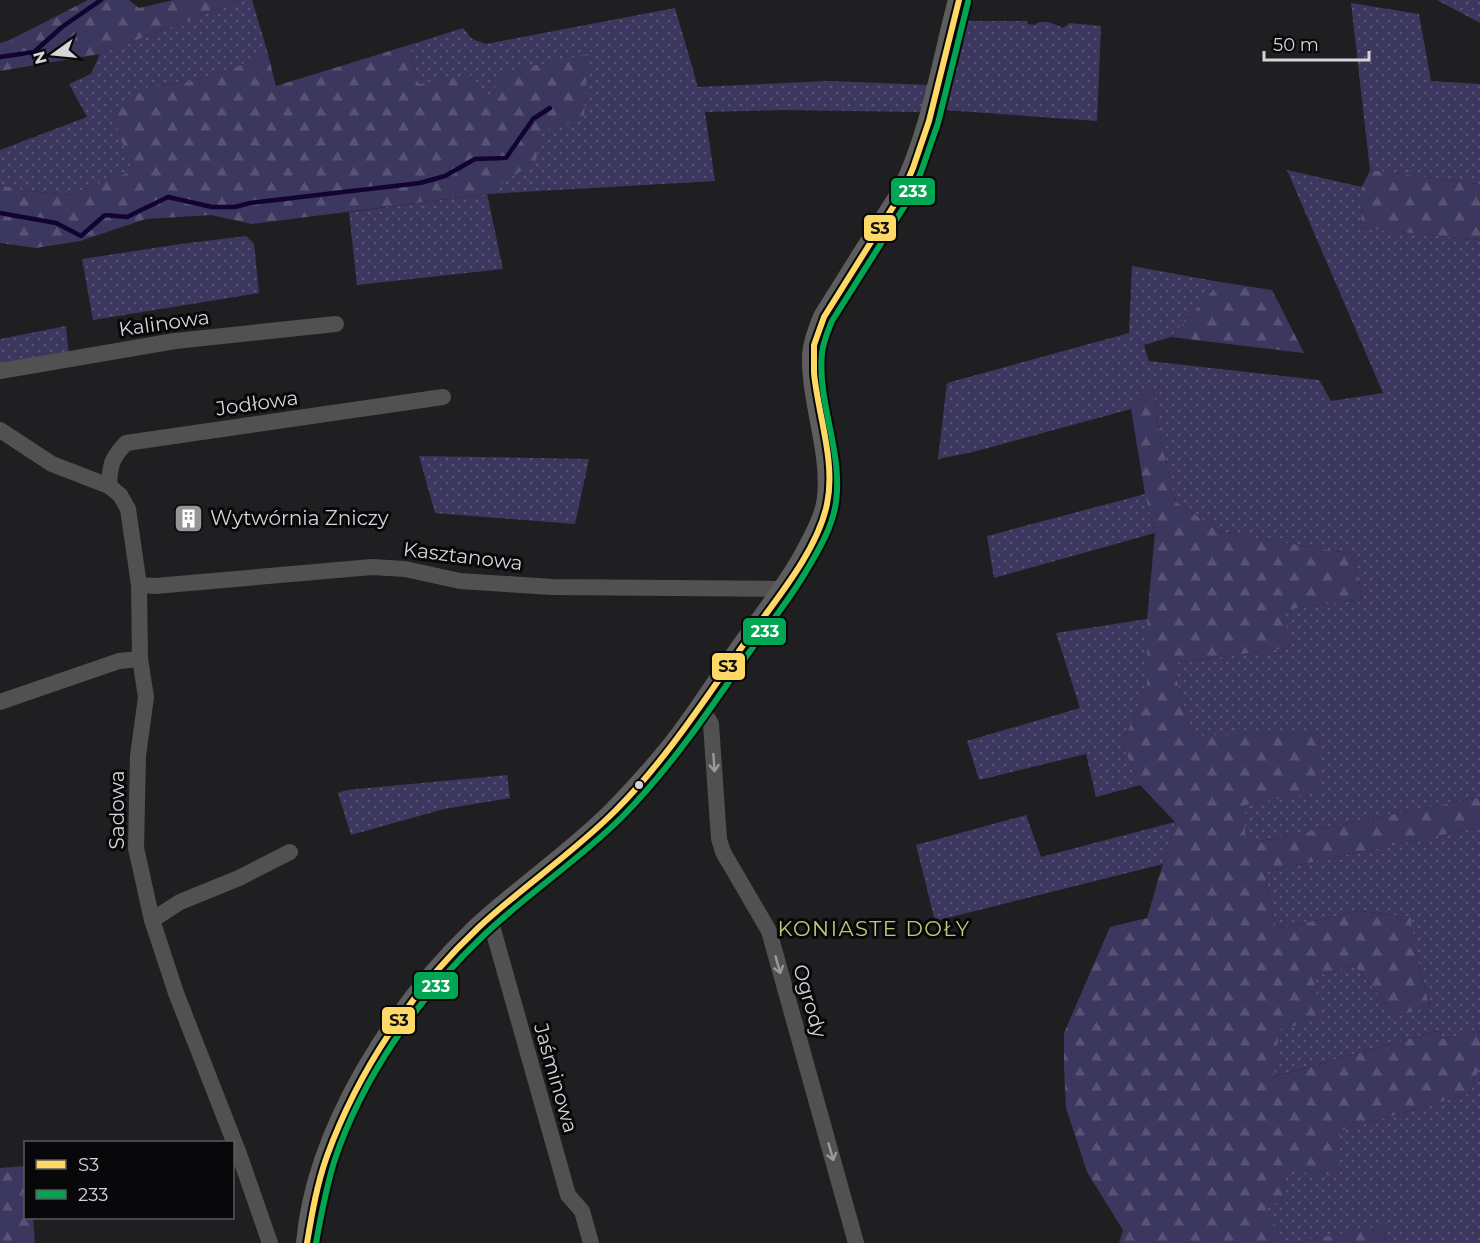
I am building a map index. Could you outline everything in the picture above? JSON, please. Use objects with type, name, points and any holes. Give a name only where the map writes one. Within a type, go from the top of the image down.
[{"type":"street","points":[[307,1243],[309,1221],[320,1173],[353,1097],[407,1009],[442,966],[490,919],[614,812],[681,736],[804,558],[828,502],[830,472],[816,392],[813,353],[816,337],[824,317],[903,192],[913,171],[928,123],[959,0]]},
{"type":"street","name":"Kalinowa","points":[[0,371],[175,341],[336,324]]},
{"type":"street","name":"Jodłowa","points":[[109,486],[110,465],[116,453],[126,443],[443,397]]},
{"type":"street","name":"Sadowa","points":[[0,430],[52,464],[109,486],[120,495],[128,509],[139,585],[140,659],[146,697],[138,756],[136,848],[152,920],[176,993],[234,1141]]},
{"type":"street","name":"Kasztanowa","points":[[139,585],[155,586],[372,567],[405,568],[460,581],[552,587],[782,589]]},
{"type":"street","points":[[0,702],[118,662],[140,659]]},
{"type":"street","name":"Ogrody","points":[[701,707],[711,724],[719,839],[723,852],[769,931],[856,1243]]},
{"type":"street","points":[[152,920],[180,902],[239,878],[290,852]]},
{"type":"street","name":"Jaśminowa","points":[[490,919],[567,1195],[582,1211],[591,1243]]},
{"type":"street","name":"Sadowa","points":[[234,1141],[270,1243]]},
{"type":"green space","points":[[88,0],[129,0],[139,8],[174,0],[240,0],[100,54],[0,71],[0,43]]},
{"type":"green space","points":[[240,0],[252,0],[268,54],[220,73],[191,81],[150,86],[132,171],[69,195],[0,185],[0,150],[87,117],[69,84],[91,74],[100,54]]},
{"type":"green space","points":[[1437,0],[1480,0],[1480,23]]},
{"type":"green space","points":[[1351,3],[1419,14],[1431,81],[1480,84],[1480,184],[1370,170]]},
{"type":"green space","points":[[675,8],[698,87],[829,81],[930,85],[922,112],[784,110],[705,112],[715,181],[487,194],[503,269],[357,285],[349,212],[486,194],[489,98],[471,76],[419,84],[409,45],[463,28],[472,39],[486,44]]},
{"type":"green space","points":[[967,21],[1027,21],[1028,24],[1034,25],[1045,22],[1063,28],[1070,23],[1101,26],[1097,121],[944,110]]},
{"type":"green space","points":[[409,45],[419,84],[471,75],[489,98],[503,72],[588,54],[584,118],[540,132],[536,161],[486,194],[252,224],[211,215],[146,219],[80,241],[36,248],[0,243],[0,185],[69,195],[132,171],[111,111],[150,86],[191,81],[220,73],[268,54],[276,86]]},
{"type":"green space","points":[[1287,170],[1362,187],[1361,228],[1480,240],[1480,797],[1245,844],[1245,805],[1193,736],[1184,711],[1173,663],[1289,648],[1284,610],[1363,599],[1353,554],[1221,532],[1175,501],[1158,426],[1153,389],[1131,409],[973,452],[938,459],[947,383],[1129,333],[1132,266],[1220,282],[1171,337],[1144,345],[1149,361],[1319,380],[1331,401],[1383,393]]},
{"type":"green space","points":[[1370,170],[1480,184],[1480,240],[1361,228],[1362,187]]},
{"type":"green space","points":[[246,236],[254,244],[259,293],[93,320],[82,259]]},
{"type":"green space","points":[[1220,282],[1272,290],[1304,353],[1171,337]]},
{"type":"green space","points":[[66,326],[69,356],[0,368],[0,339]]},
{"type":"green space","points":[[1153,389],[1158,426],[1175,501],[1221,532],[1353,554],[1363,599],[1285,610],[1289,648],[1173,663],[1184,711],[1193,736],[1320,731],[1321,791],[1245,805],[1245,844],[1480,797],[1480,827],[1265,872],[1276,929],[1359,911],[1411,917],[1414,948],[1430,1007],[1396,1016],[1354,965],[1313,977],[1322,1018],[1279,1030],[1274,1077],[1436,1031],[1443,1039],[1480,1031],[1480,1067],[1468,1094],[1340,1131],[1340,1176],[1286,1171],[1282,1201],[1266,1206],[1284,1243],[1119,1243],[1123,1230],[1087,1172],[1066,1108],[1064,1033],[1110,927],[1147,918],[1175,822],[1140,785],[1122,744],[1147,688],[1147,619],[1155,533],[1145,494],[1131,409]]},
{"type":"green space","points":[[419,456],[589,459],[575,524],[435,513]]},
{"type":"green space","points":[[1145,494],[1155,533],[994,578],[987,536]]},
{"type":"green space","points":[[1147,619],[1147,688],[1122,744],[1140,785],[1096,797],[1086,754],[979,780],[967,741],[1080,708],[1056,633]]},
{"type":"green space","points":[[507,775],[510,798],[444,809],[351,835],[338,793],[347,790]]},
{"type":"green space","points":[[1026,815],[1041,857],[1175,822],[1163,864],[935,921],[916,845]]},
{"type":"green space","points":[[1480,827],[1480,1031],[1443,1039],[1436,1031],[1273,1077],[1279,1030],[1313,977],[1354,965],[1396,1016],[1430,1006],[1414,948],[1411,917],[1359,911],[1276,929],[1265,872]]},
{"type":"green space","points":[[1480,1067],[1480,1243],[1385,1243],[1384,1226],[1284,1243],[1265,1205],[1282,1201],[1286,1171],[1340,1131],[1468,1094]]},
{"type":"green space","points":[[24,1166],[24,1219],[33,1219],[35,1243],[0,1243],[0,1168]]},
{"type":"green space","points":[[1384,1225],[1385,1243],[1293,1243]]},
{"type":"waterway","points":[[0,57],[34,52],[62,27],[101,0]]},
{"type":"waterway","points":[[0,213],[56,223],[81,236],[105,215],[127,217],[168,197],[212,207],[235,207],[250,203],[420,183],[445,176],[475,159],[506,158],[533,119],[550,108]]},
{"type":"transit line","name":"S3","points":[[307,1243],[320,1177],[340,1124],[371,1063],[409,1005],[454,952],[478,928],[582,842],[633,792],[698,709],[792,577],[814,541],[822,522],[829,488],[828,455],[814,373],[814,345],[824,317],[903,191],[913,168],[929,121],[959,0]]},
{"type":"transit line","name":"233","points":[[316,1243],[331,1172],[346,1130],[377,1069],[415,1012],[459,960],[483,936],[605,833],[640,798],[704,717],[787,601],[821,544],[834,511],[837,483],[821,372],[823,345],[832,321],[911,196],[938,123],[968,2]]},
{"type":"place","name":"Wytwórnia Zniczy","points":[[189,518]]},
{"type":"district","name":"KONIASTE DOŁY","points":[[874,929]]}]
